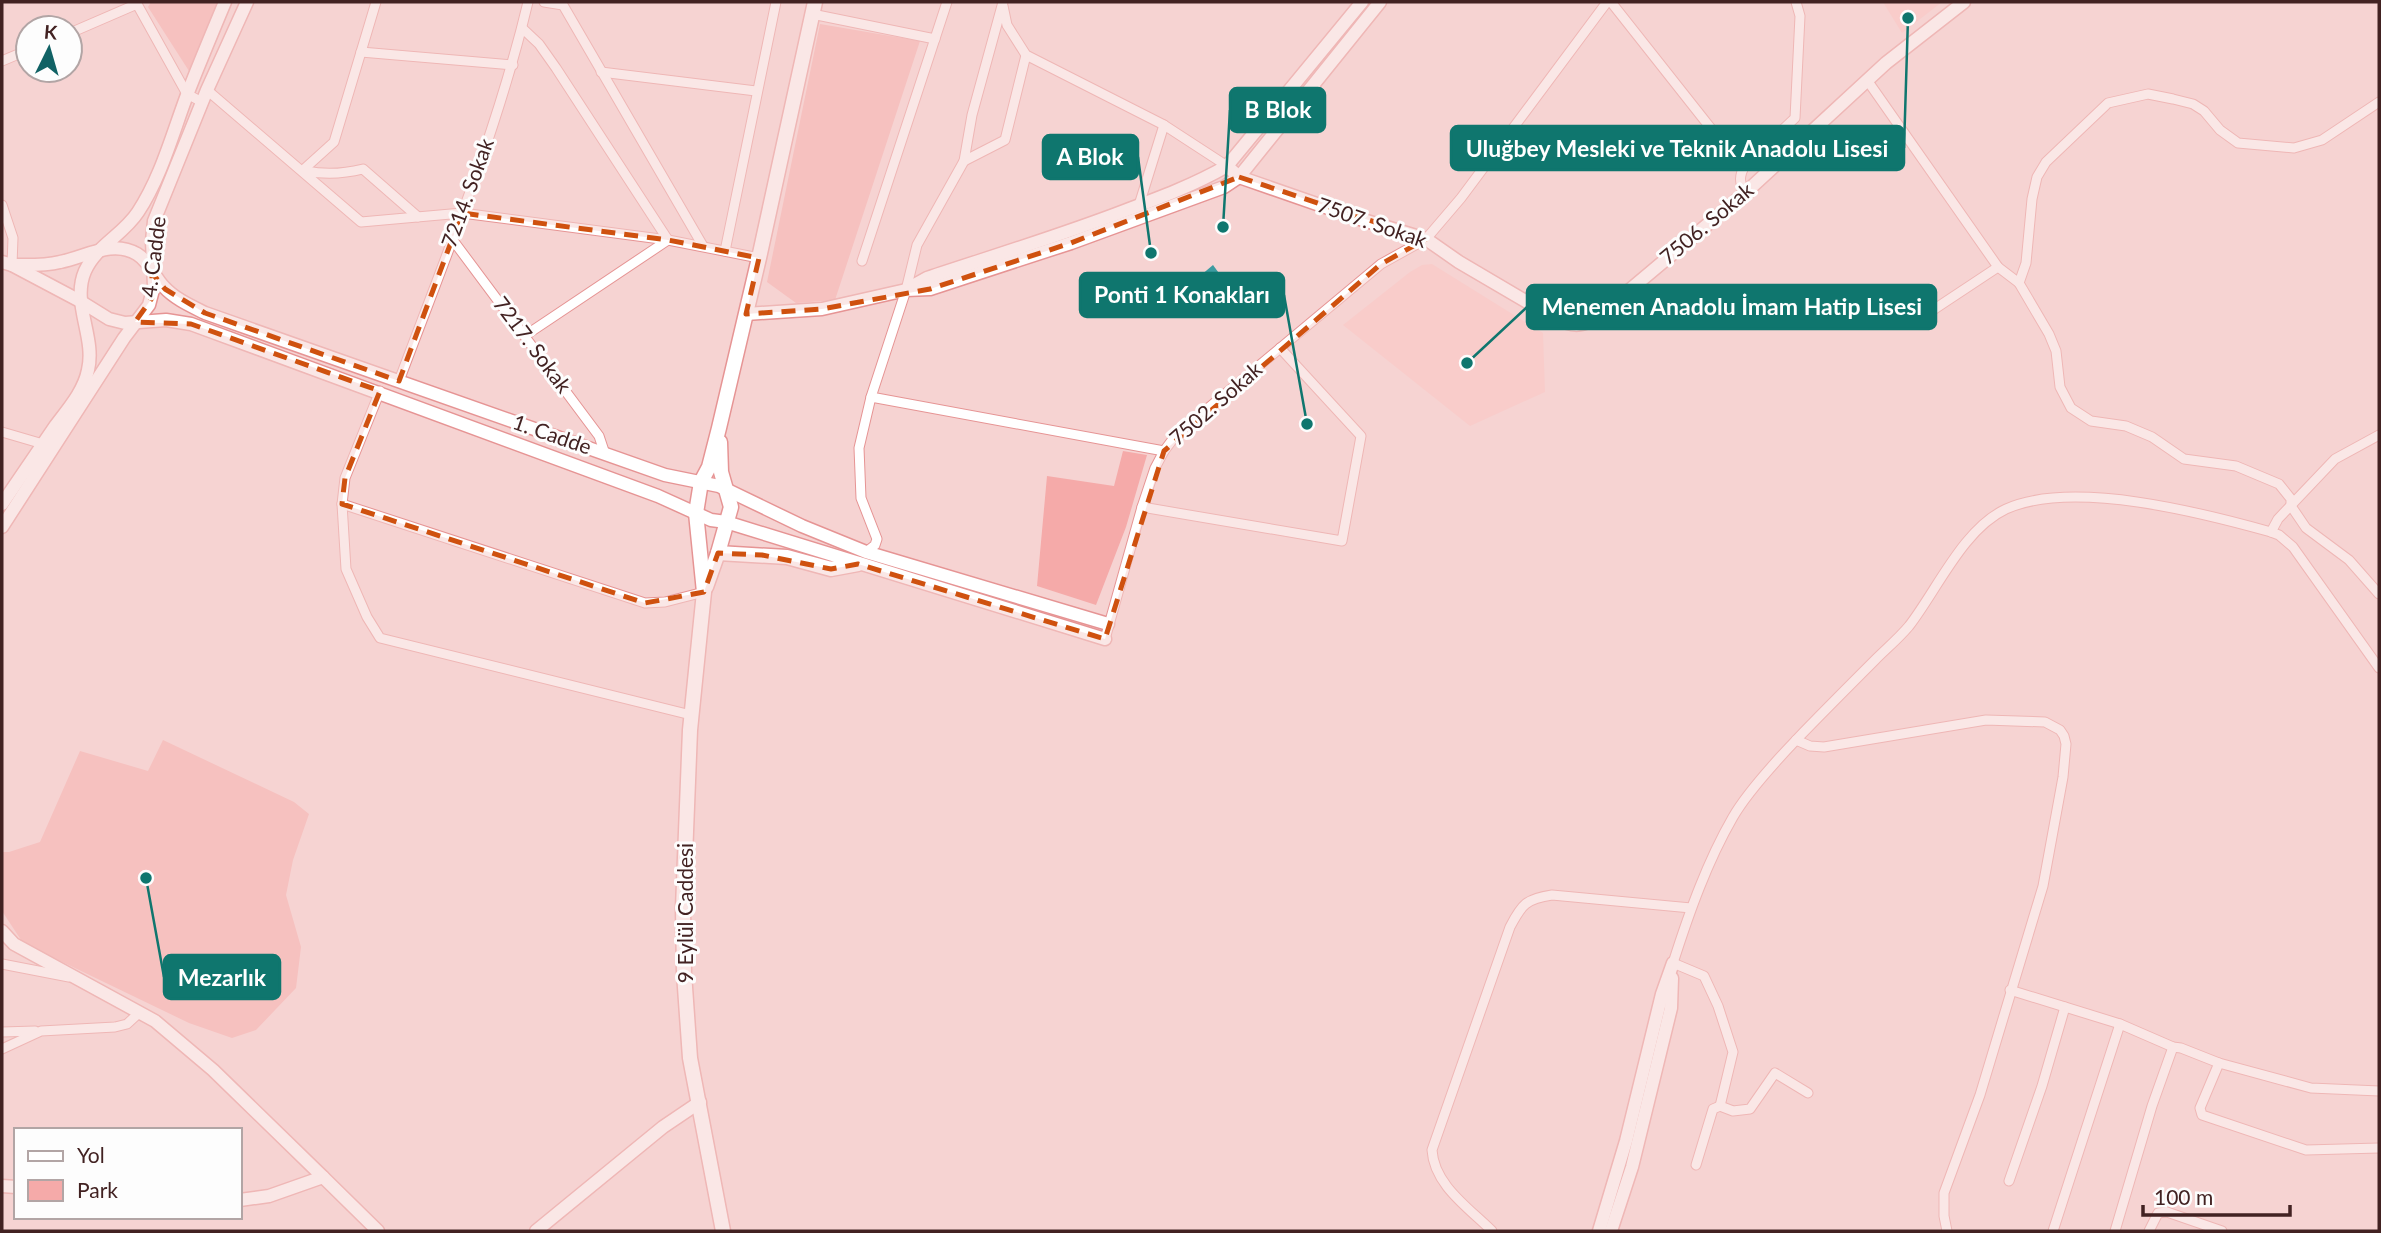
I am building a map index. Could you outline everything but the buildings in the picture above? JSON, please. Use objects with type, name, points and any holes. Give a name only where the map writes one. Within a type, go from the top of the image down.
[{"type":"main road","name":"9 Eylül Caddesi","points":[[723,1231],[690,1058],[684,973],[683,908],[691,715],[704,592],[696,513],[701,482],[709,467],[759,258],[813,8]]},
{"type":"main road","name":"9 Eylül Caddesi","points":[[704,592],[731,507],[721,472],[719,428]]},
{"type":"main road","points":[[718,554],[787,557],[831,569],[862,558]]},
{"type":"street","name":"4. Cadde","points":[[2,504],[79,392],[88,371],[87,330],[80,301],[83,275],[90,261],[137,213],[158,174],[225,2]]},
{"type":"street","name":"4. Cadde","points":[[2,527],[152,298],[154,221],[247,2]]},
{"type":"street","points":[[303,170],[334,142],[376,2]]},
{"type":"street","name":"7214. Sokak","points":[[399,381],[462,213],[513,65],[528,2]]},
{"type":"street","points":[[544,2],[563,5],[703,246]]},
{"type":"street","points":[[725,251],[776,2]]},
{"type":"street","points":[[862,261],[947,2]]},
{"type":"street","points":[[906,290],[926,278],[1139,205],[1203,179],[1227,166],[1362,2]]},
{"type":"street","points":[[746,314],[822,309],[906,290],[930,289],[1072,243],[1224,187],[1239,177],[1380,2]]},
{"type":"street","points":[[1426,239],[1461,198],[1609,2],[1743,169]]},
{"type":"street","points":[[1745,192],[1740,184],[1743,169],[1795,118],[1800,16],[1796,2]]},
{"type":"street","name":"7506. Sokak","points":[[1570,325],[1581,326],[1595,319],[1745,192],[1867,80],[1964,2]]},
{"type":"street","points":[[1003,3],[1007,25],[1026,55],[1164,125],[1227,166],[1239,177]]},
{"type":"street","points":[[862,558],[875,545],[877,539],[860,498],[859,448],[871,397],[906,290],[917,245],[964,161],[972,115],[1003,3]]},
{"type":"street","points":[[84,27],[137,4],[187,94],[205,96],[303,170],[360,222],[462,213],[668,240],[759,258]]},
{"type":"street","points":[[813,8],[935,39]]},
{"type":"street","points":[[522,28],[556,68],[668,240]]},
{"type":"street","points":[[361,52],[513,65]]},
{"type":"street","points":[[964,161],[1004,140],[1026,55]]},
{"type":"street","points":[[601,72],[756,90]]},
{"type":"street","points":[[1867,80],[1998,267],[2019,283],[2053,343],[2060,387],[2071,408],[2091,421],[2126,426],[2152,437],[2184,459],[2236,467],[2265,476],[2279,484],[2291,499],[2288,509]]},
{"type":"street","points":[[2019,283],[2026,263],[2032,199],[2037,177],[2046,162],[2108,103],[2148,94],[2173,99],[2193,104],[2204,111],[2220,130],[2238,143],[2294,148],[2322,140],[2379,102]]},
{"type":"street","points":[[1139,205],[1164,125]]},
{"type":"street","points":[[303,170],[343,174],[363,169],[418,217]]},
{"type":"street","name":"7507. Sokak","points":[[1239,177],[1426,239],[1459,262],[1570,325]]},
{"type":"street","points":[[2,205],[13,238],[7,263]]},
{"type":"street","name":"7217. Sokak","points":[[452,239],[600,436],[605,454]]},
{"type":"street","name":"7502. Sokak","points":[[1105,639],[1155,468],[1176,435],[1381,264],[1426,239]]},
{"type":"street","points":[[526,335],[668,240]]},
{"type":"street","name":"1. Cadde","points":[[7,263],[56,263],[115,247],[129,250],[143,258],[165,289],[205,313],[664,475],[701,482],[802,526],[862,558],[1105,639]]},
{"type":"street","name":"1. Cadde","points":[[7,263],[109,319],[125,323],[166,320],[191,324],[380,391],[659,496],[711,520],[1108,624]]},
{"type":"street","points":[[1921,318],[1998,267]]},
{"type":"street","points":[[1142,507],[1342,541],[1361,436],[1280,348]]},
{"type":"street","points":[[380,391],[345,478],[342,503],[346,569],[367,617],[380,638],[691,715]]},
{"type":"street","points":[[871,397],[1164,451]]},
{"type":"street","points":[[2,432],[43,444]]},
{"type":"street","points":[[2271,532],[2278,519],[2335,459],[2379,435]]},
{"type":"street","points":[[1599,1231],[1626,1141],[1662,994],[1691,908],[1734,816],[1796,740],[1908,627],[1975,534],[2006,509],[2029,502],[2073,497],[2144,503],[2206,514],[2280,535],[2293,547],[2379,668]]},
{"type":"street","points":[[342,503],[645,603],[704,592]]},
{"type":"street","points":[[2288,509],[2306,528],[2350,560],[2379,594]]},
{"type":"street","points":[[1796,740],[1810,746],[1824,747],[1986,720],[2045,722],[2060,730],[2064,736],[2065,755],[2043,886],[1980,1095],[1944,1193],[1947,1231]]},
{"type":"street","points":[[1492,1231],[1442,1181],[1433,1165],[1432,1150],[1505,940],[1521,907],[1534,898],[1552,895],[1691,908]]},
{"type":"street","points":[[2,931],[14,944],[155,1021],[213,1070],[378,1231]]},
{"type":"street","points":[[1673,963],[1704,976],[1718,1006],[1733,1052],[1720,1106]]},
{"type":"street","points":[[1611,1231],[1632,1167],[1671,1008],[1673,963]]},
{"type":"street","points":[[2,964],[74,978]]},
{"type":"street","points":[[2010,990],[2120,1024],[2219,1063],[2311,1088],[2379,1091]]},
{"type":"street","points":[[2009,1181],[2066,1007]]},
{"type":"street","points":[[2,1032],[115,1027],[127,1024],[140,1012]]},
{"type":"street","points":[[2053,1231],[2120,1024]]},
{"type":"street","points":[[2,1049],[41,1031]]},
{"type":"street","points":[[2115,1231],[2173,1047]]},
{"type":"street","points":[[2219,1063],[2200,1108],[2202,1115],[2306,1150],[2379,1148]]},
{"type":"street","points":[[1696,1164],[1713,1109],[1720,1106],[1733,1111],[1750,1109],[1776,1073],[1808,1093]]},
{"type":"street","points":[[536,1231],[663,1127],[700,1102]]},
{"type":"street","points":[[242,1200],[269,1196],[323,1177]]},
{"type":"street","points":[[2149,1231],[2158,1213],[2167,1212],[2222,1231]]},
{"type":"highlighted area","points":[[1239,177],[1426,239],[1381,264],[1164,451],[1105,639],[858,564],[831,569],[762,555],[718,553],[704,592],[645,603],[342,504],[345,478],[380,391],[191,324],[135,322],[152,298],[152,273],[165,289],[205,313],[399,381],[462,213],[668,240],[759,258],[746,314],[822,309],[930,289],[1071,243]]},
{"type":"shaded area","points":[[1883,2],[1942,2],[1902,33]]},
{"type":"shaded area","points":[[1432,264],[1543,333],[1545,392],[1470,426],[1343,325],[1410,272],[1422,265]]},
{"type":"green space","points":[[151,2],[221,2],[189,71],[148,7]]},
{"type":"green space","points":[[820,24],[920,41],[835,300],[796,303],[767,282]]},
{"type":"green space","points":[[1123,451],[1147,455],[1126,527],[1096,605],[1037,586],[1047,476],[1114,486]]},
{"type":"green space","points":[[163,740],[294,802],[309,814],[293,860],[286,895],[301,947],[296,988],[256,1030],[232,1038],[189,1023],[23,943],[2,911],[2,852],[40,842],[80,751],[148,771]]},
{"type":"water","points":[[1213,265],[1221,276],[1203,292],[1194,281]]},
{"type":"place","name":"Uluğbey Mesleki ve Teknik Anadolu Lisesi","points":[[1908,18]]},
{"type":"place","name":"B Blok","points":[[1223,227]]},
{"type":"place","name":"A Blok","points":[[1151,253]]},
{"type":"place","name":"Menemen Anadolu İmam Hatip Lisesi","points":[[1467,363]]},
{"type":"place","name":"Ponti 1 Konakları","points":[[1307,424]]},
{"type":"place","name":"Mezarlık","points":[[146,878]]}]
